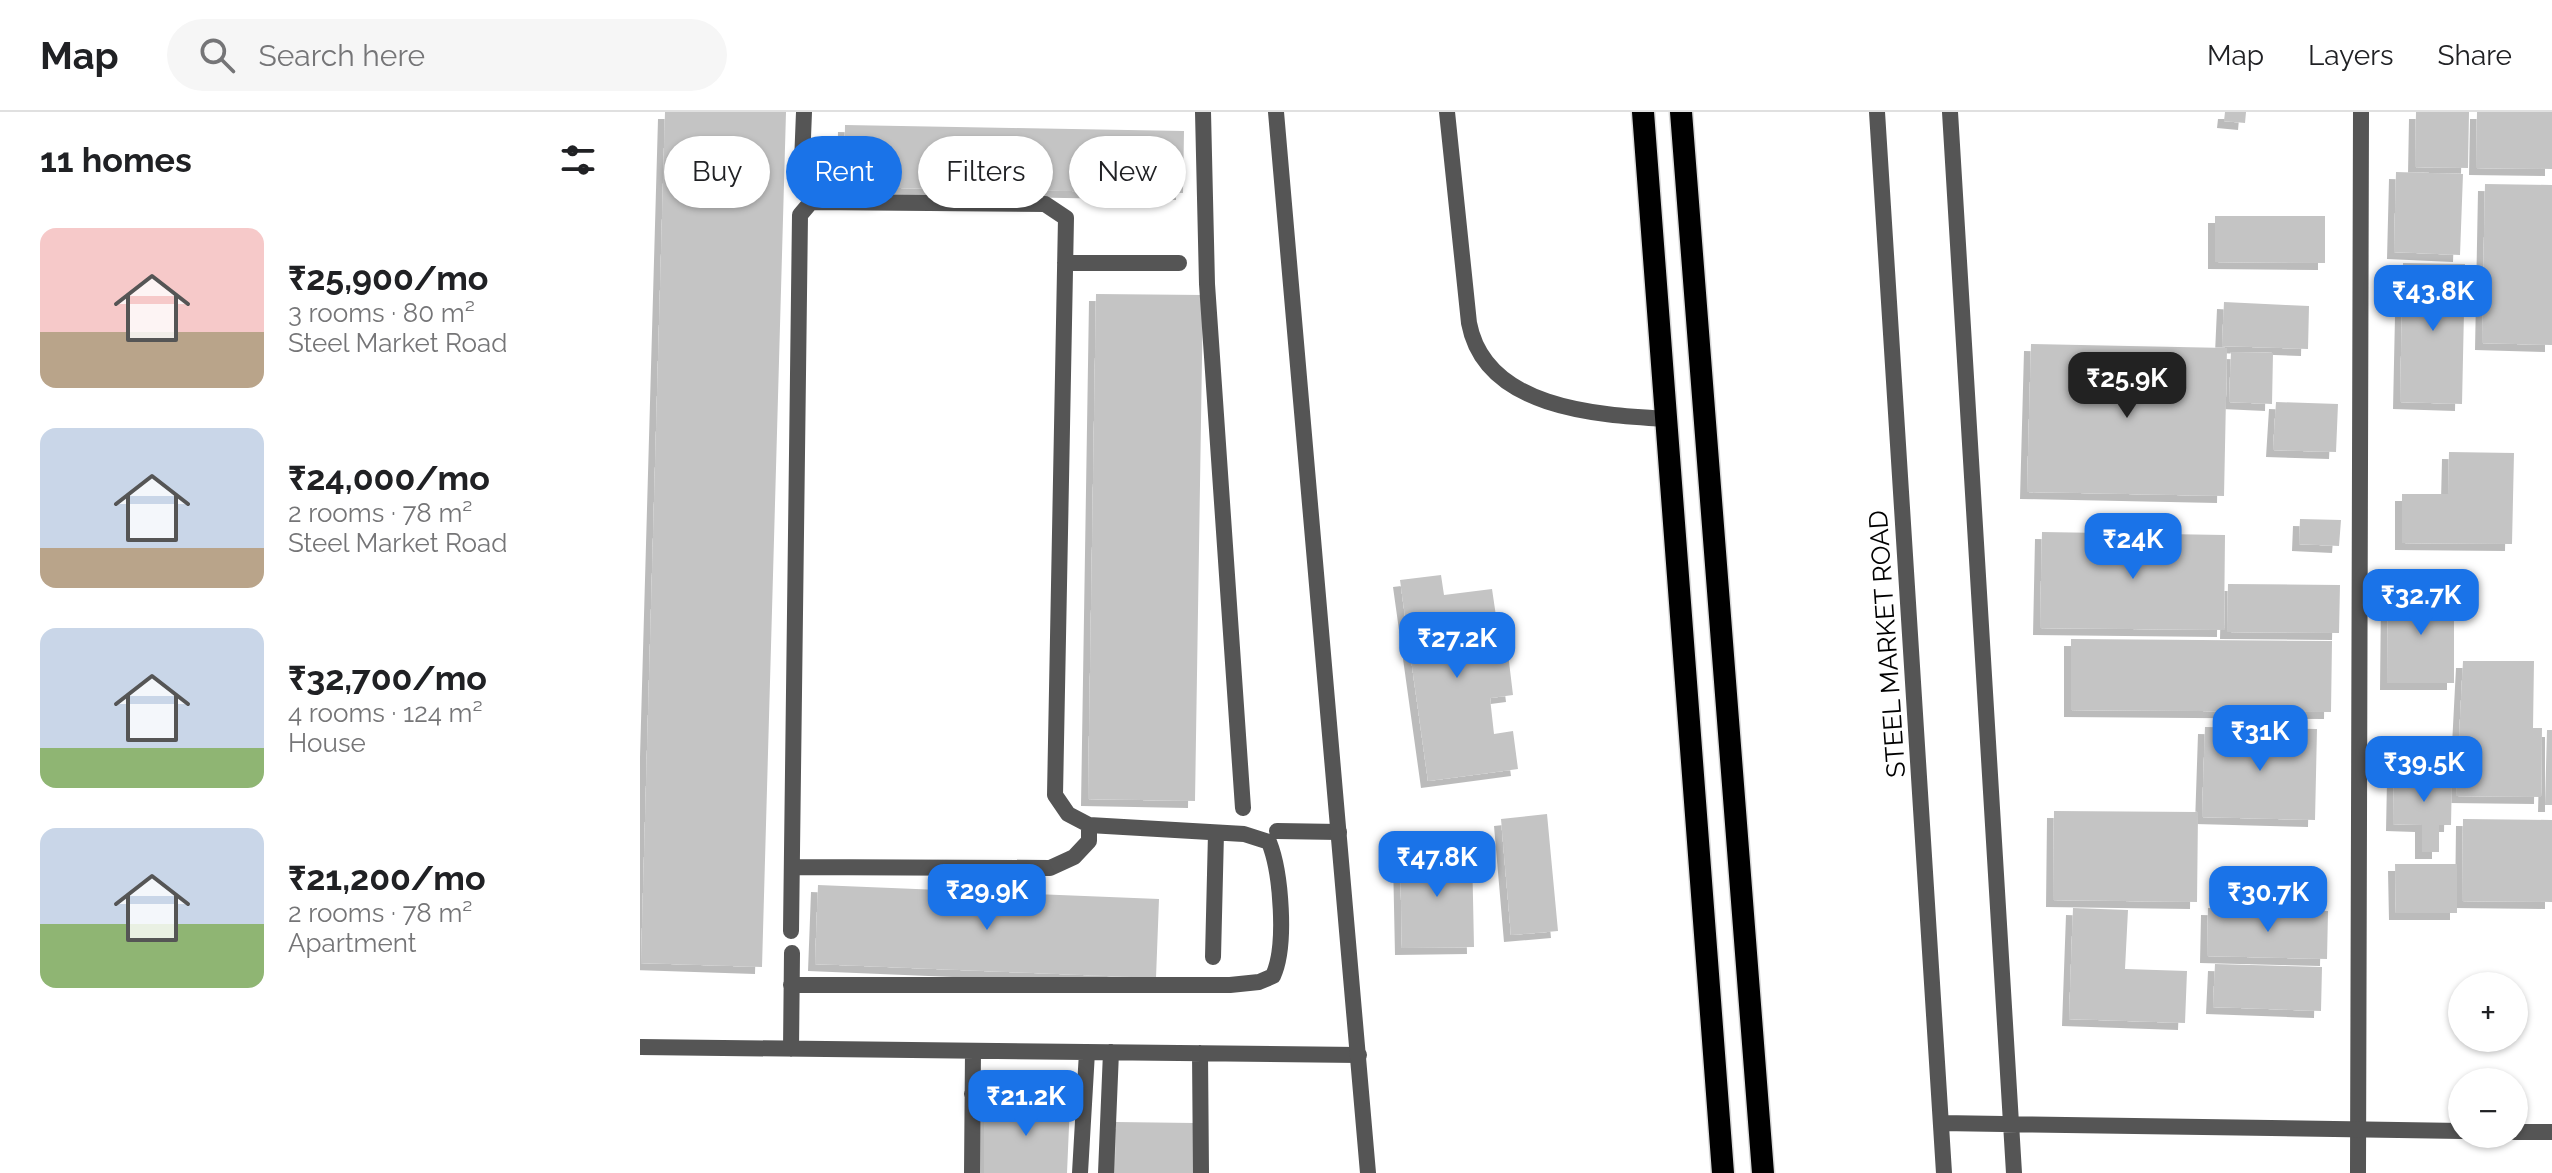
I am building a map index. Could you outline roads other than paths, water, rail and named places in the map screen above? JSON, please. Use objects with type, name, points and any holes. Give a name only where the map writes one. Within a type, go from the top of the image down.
[{"type":"highway","points":[[1643,112],[1723,1173]]},
{"type":"highway","points":[[1681,112],[1763,1173]]},
{"type":"street","points":[[803,136],[804,112]]},
{"type":"street","points":[[1203,112],[1207,284],[1243,808]]},
{"type":"street","points":[[1276,112],[1368,1173]]},
{"type":"street","points":[[1447,112],[1469,323],[1474,346],[1481,357],[1489,368],[1528,395],[1602,416],[1667,419]]},
{"type":"street","name":"STEEL MARKET ROAD","points":[[1877,112],[1944,1173]]},
{"type":"street","points":[[1950,112],[2014,1173]]},
{"type":"street","points":[[2358,1173],[2361,112]]},
{"type":"street","points":[[791,931],[800,215],[811,202],[1045,204],[1066,218],[1055,795],[1068,814],[1089,825],[1244,834],[1269,842],[1276,861],[1281,960],[1273,976],[1259,982],[1230,985],[791,985]]},
{"type":"street","points":[[1065,263],[1179,263]]},
{"type":"street","points":[[792,867],[1050,868],[1074,857],[1089,841],[1089,825]]},
{"type":"street","points":[[1277,831],[1339,832]]},
{"type":"street","points":[[1213,957],[1216,833]]},
{"type":"street","points":[[791,1049],[792,953]]},
{"type":"street","points":[[640,1047],[1359,1055]]},
{"type":"street","points":[[972,1173],[973,1051]]},
{"type":"street","points":[[1080,1173],[1087,1052]]},
{"type":"street","points":[[1106,1173],[1111,1052]]},
{"type":"street","points":[[1200,1053],[1201,1173]]},
{"type":"street","points":[[972,1094],[1084,1096]]},
{"type":"street","points":[[1941,1123],[2448,1131]]},
{"type":"street","points":[[2528,1132],[2552,1132]]}]
